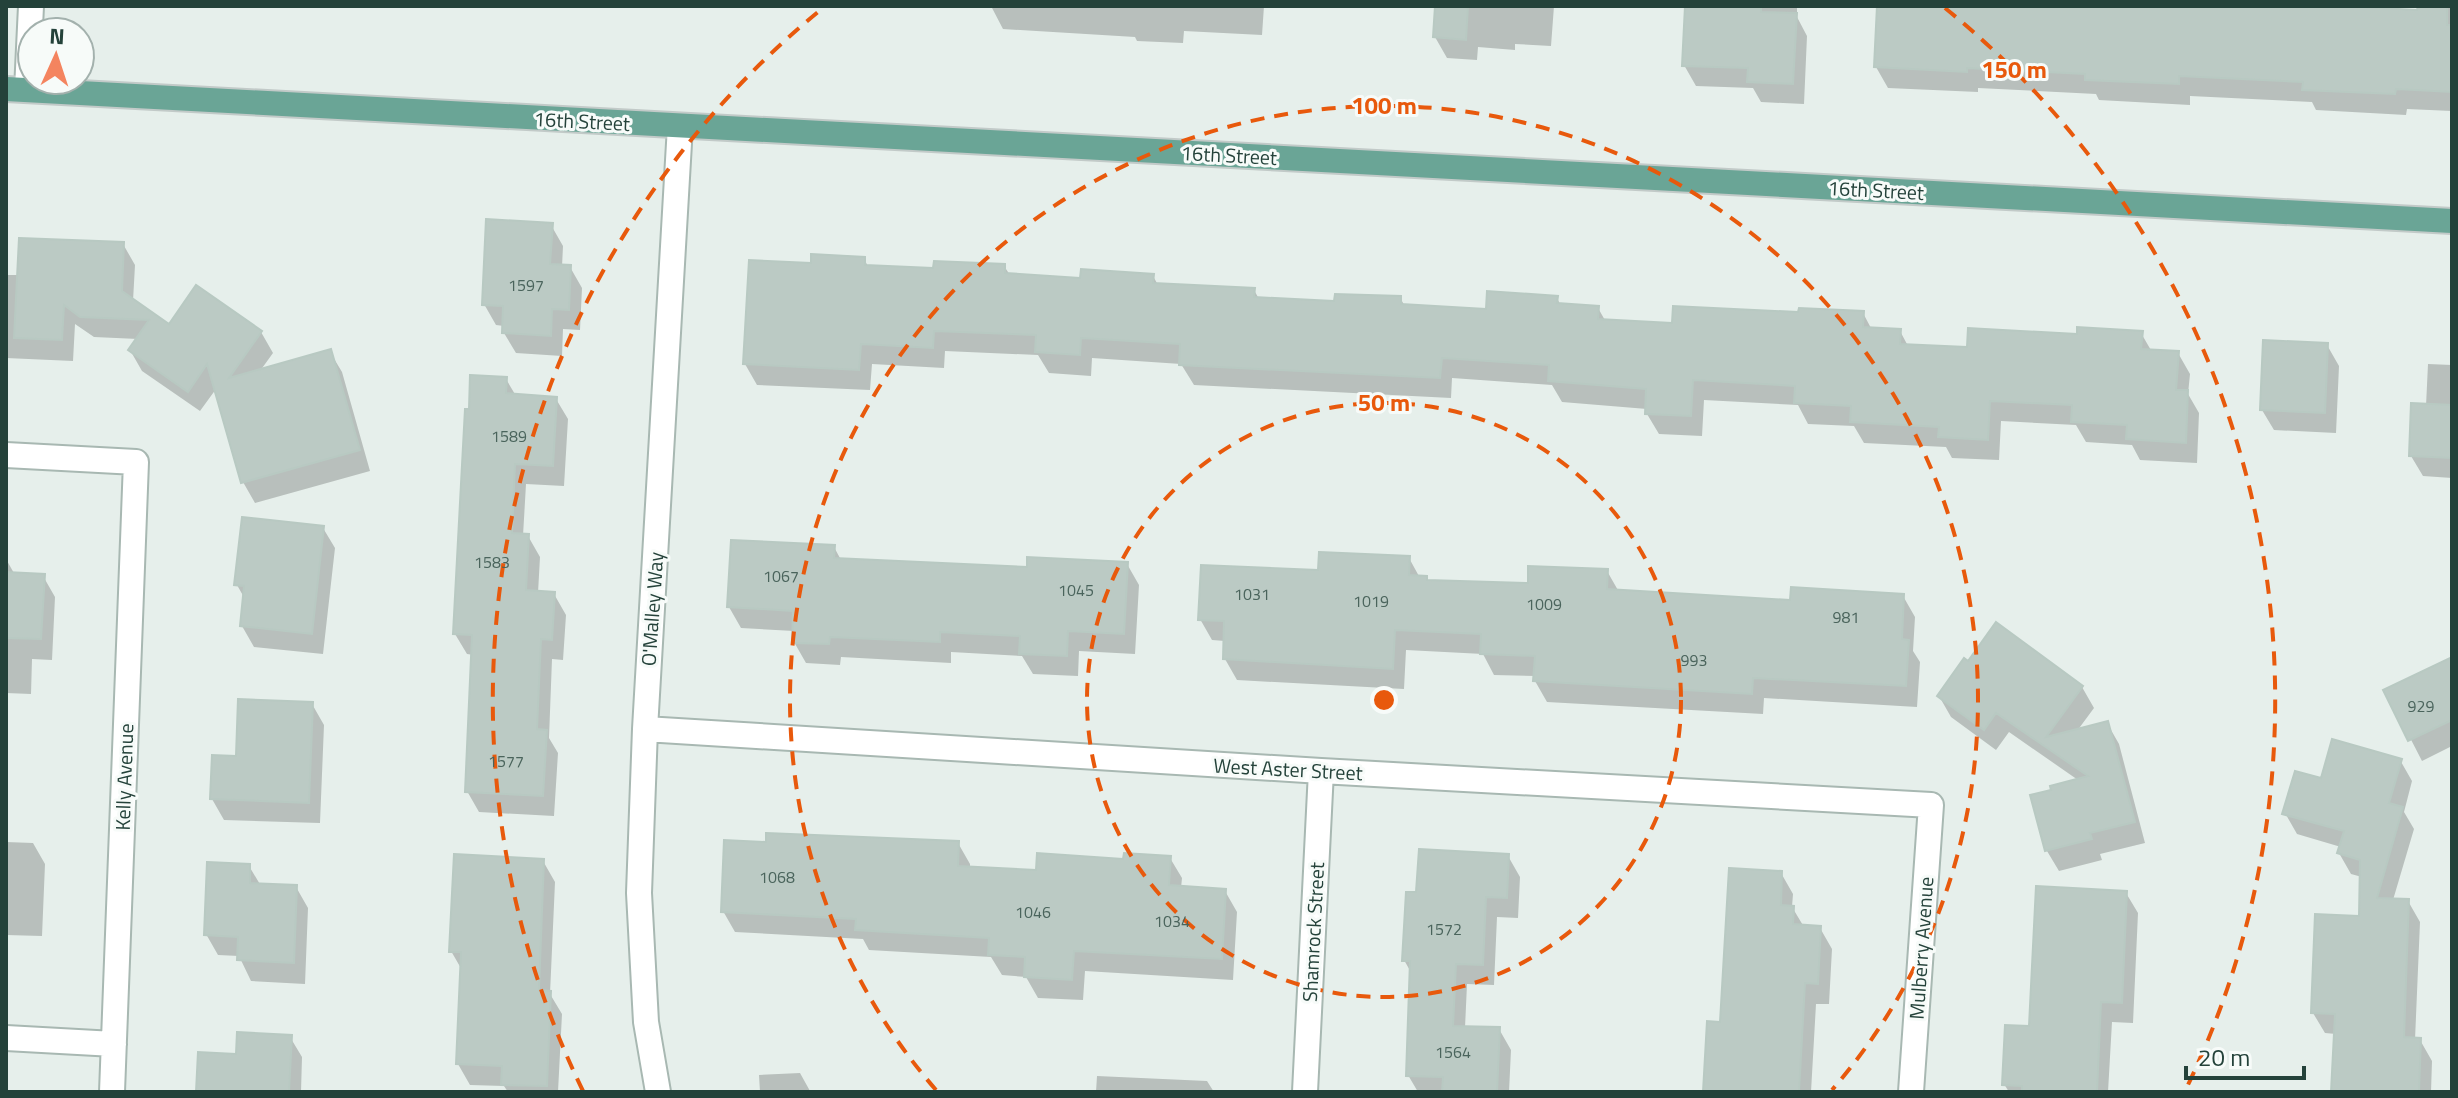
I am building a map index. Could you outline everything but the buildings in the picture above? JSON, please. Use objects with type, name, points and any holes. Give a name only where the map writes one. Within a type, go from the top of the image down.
[{"type":"main road","name":"16th Street","points":[[96,94],[2452,221]]},
{"type":"street","name":"O'Malley Way","points":[[658,1092],[646,1022],[639,893],[645,729],[680,126]]},
{"type":"street","name":"Kelly Avenue","points":[[6,455],[136,462],[112,1092]]},
{"type":"street","name":"West Aster Street","points":[[645,729],[1931,805]]},
{"type":"street","name":"Shamrock Street","points":[[1305,1092],[1321,771]]},
{"type":"street","name":"Mulberry Avenue","points":[[1911,1092],[1931,805]]},
{"type":"street","points":[[6,1038],[114,1044]]}]
